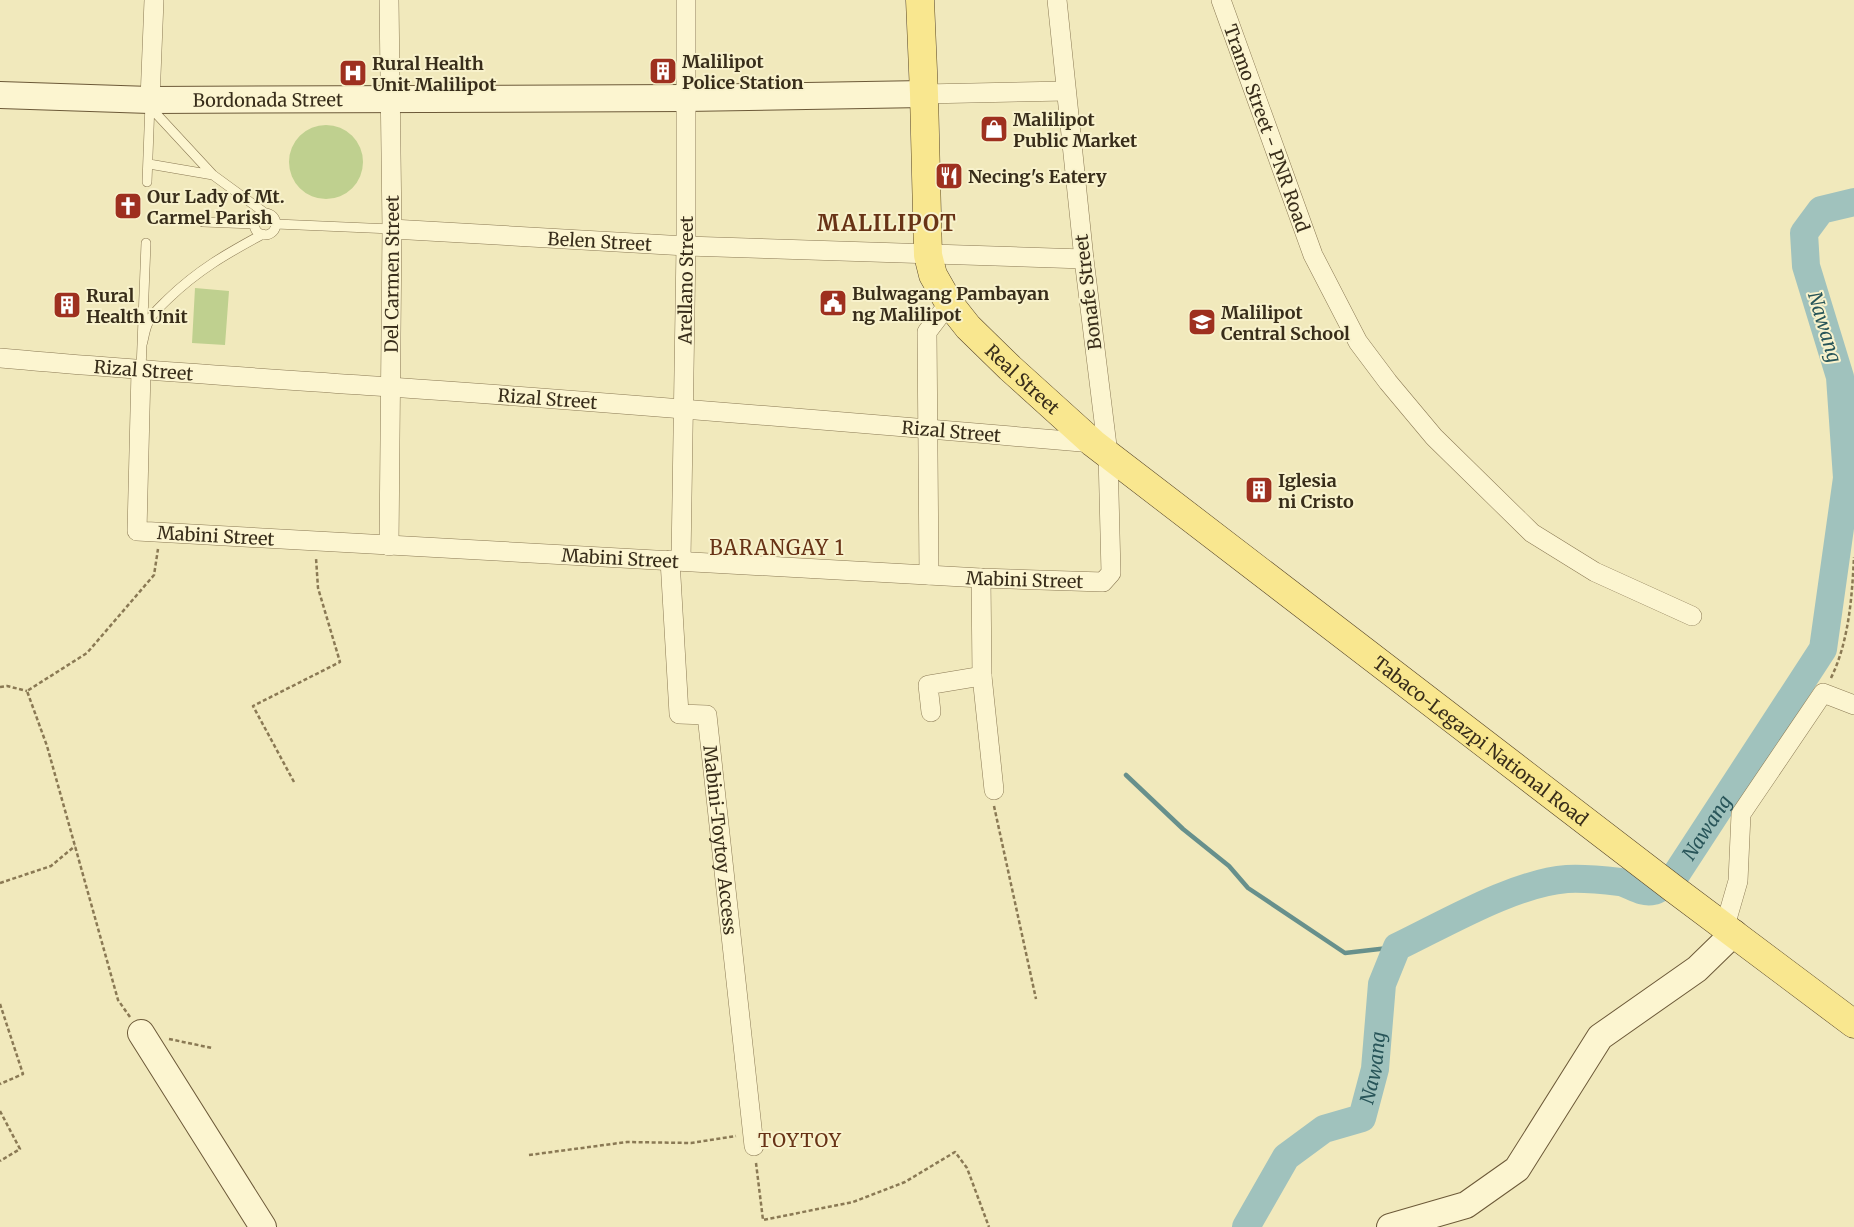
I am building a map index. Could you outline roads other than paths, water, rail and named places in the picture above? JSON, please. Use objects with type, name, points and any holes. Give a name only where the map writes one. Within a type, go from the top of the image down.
[{"type":"main road","name":"Real Street","points":[[920,0],[928,255],[933,275],[949,303],[968,327],[1010,368],[1100,449]]},
{"type":"main road","name":"Tabaco-Legazpi National Road","points":[[1100,449],[1665,882],[1854,1024]]},
{"type":"street","points":[[150,104],[154,0]]},
{"type":"street","name":"Del Carmen Street","points":[[389,0],[392,229],[389,546]]},
{"type":"street","name":"Arellano Street","points":[[676,560],[683,409],[686,246],[686,0]]},
{"type":"street","name":"Bonafe Street","points":[[1058,0],[1084,259],[1111,573],[1103,582]]},
{"type":"street","name":"Tramo Street - PNR Road","points":[[1221,0],[1313,255],[1358,342],[1388,382],[1434,437],[1532,533],[1595,572],[1692,616]]},
{"type":"street","points":[[924,94],[1066,91]]},
{"type":"street","name":"Bordonada Street","points":[[0,95],[150,104],[924,94]]},
{"type":"street","name":"Belen Street","points":[[392,229],[686,246],[1084,259]]},
{"type":"street","points":[[929,575],[927,332],[949,303]]},
{"type":"street","name":"Rizal Street","points":[[0,358],[141,371],[391,387],[928,429],[1100,449]]},
{"type":"street","name":"Mabini Street","points":[[141,371],[137,531],[981,578],[1103,582]]},
{"type":"street","name":"Mabini-Toytoy Access","points":[[676,560],[679,714],[707,716],[753,1140]]},
{"type":"street","points":[[981,578],[982,676],[994,790]]},
{"type":"street","points":[[930,712],[928,685],[982,676]]},
{"type":"street","points":[[1390,1227],[1466,1205],[1517,1169],[1600,1037],[1697,969],[1730,930],[1738,881],[1741,814],[1823,693],[1854,705]]},
{"type":"street","points":[[141,1032],[263,1227]]},
{"type":"lane","points":[[147,182],[150,104]]},
{"type":"lane","points":[[150,104],[213,175],[274,219],[276,224],[270,234],[263,234],[255,230],[255,219],[264,213]]},
{"type":"lane","points":[[149,164],[213,175]]},
{"type":"lane","points":[[202,222],[254,224]]},
{"type":"lane","points":[[276,224],[392,229]]},
{"type":"lane","points":[[142,345],[148,322],[154,313],[177,291],[199,271],[263,234]]},
{"type":"lane","points":[[141,371],[146,243]]},
{"type":"waterway","name":"Nawang","points":[[1246,1227],[1286,1157],[1324,1129],[1362,1118],[1375,1069],[1382,984],[1397,947],[1480,906],[1503,896],[1546,882],[1567,879],[1600,880],[1620,882],[1649,892],[1661,887],[1675,876],[1823,649],[1847,478],[1840,377],[1806,266],[1804,233],[1821,210],[1854,202]]},
{"type":"waterway","points":[[1126,775],[1183,829],[1229,866],[1248,888],[1345,953],[1397,947]]},
{"type":"place","name":"Malilipot Police Station","points":[[663,71]]},
{"type":"place","name":"Rural Health Unit Malilipot","points":[[353,73]]},
{"type":"place","name":"Malilipot Public Market","points":[[994,129]]},
{"type":"place","name":"Necing's Eatery","points":[[949,176]]},
{"type":"place","name":"Our Lady of Mt. Carmel Parish","points":[[128,206]]},
{"type":"place","name":"Bulwagang Pambayan ng Malilipot","points":[[833,303]]},
{"type":"place","name":"Rural Health Unit","points":[[67,305]]},
{"type":"place","name":"Malilipot Central School","points":[[1202,322]]},
{"type":"place","name":"Iglesia ni Cristo","points":[[1259,490]]},
{"type":"district","name":"MALILIPOT","points":[[887,223]]},
{"type":"district","name":"BARANGAY 1","points":[[777,547]]},
{"type":"district","name":"TOYTOY","points":[[800,1140]]}]
